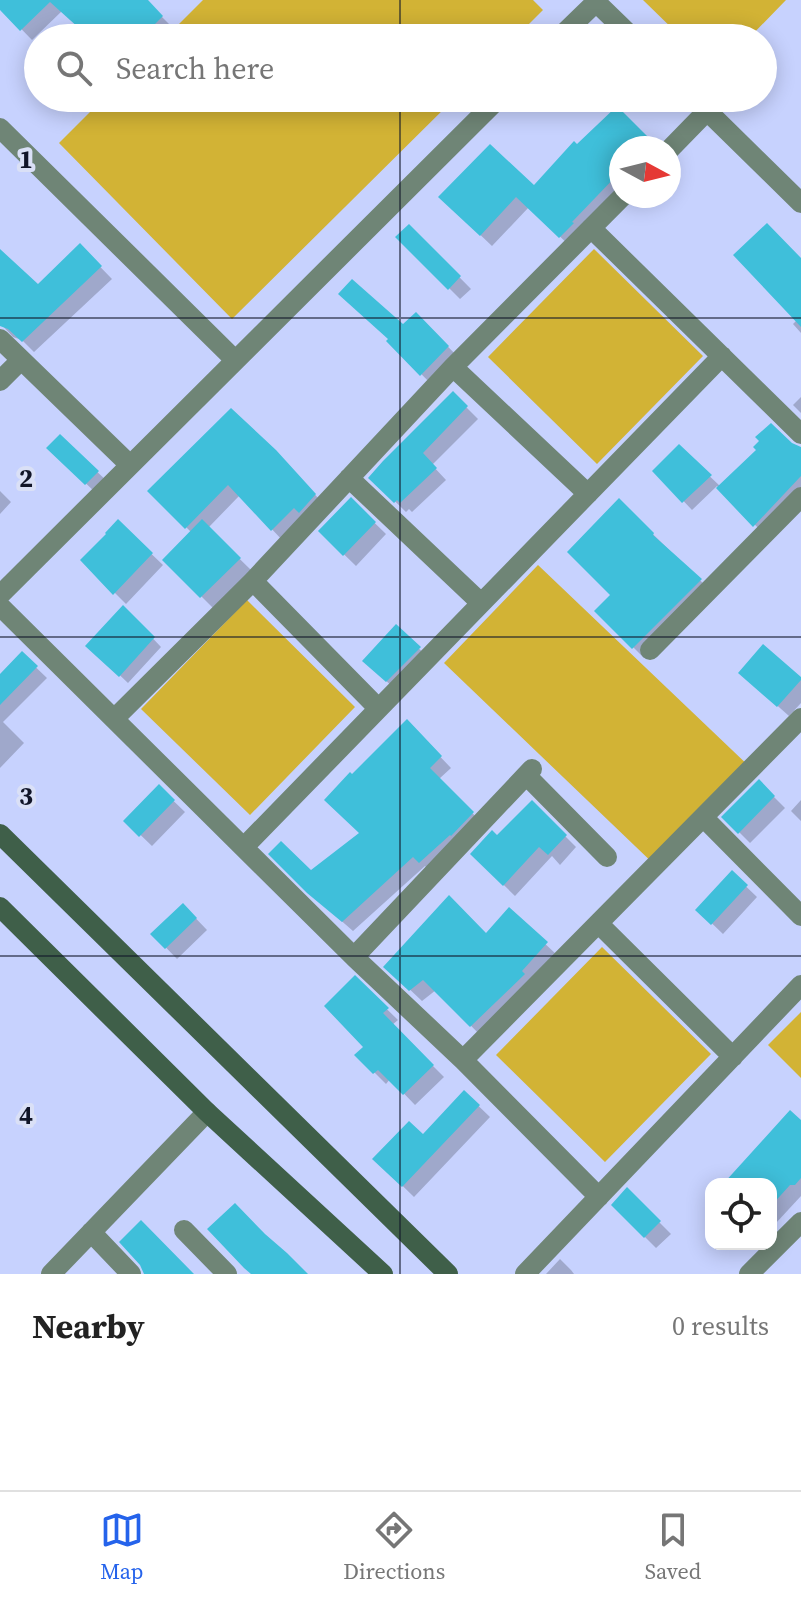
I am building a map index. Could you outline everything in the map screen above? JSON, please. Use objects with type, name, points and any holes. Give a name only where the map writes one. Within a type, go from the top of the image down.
[{"type":"street","points":[[573,24],[595,1],[619,24]]},
{"type":"street","points":[[0,595],[485,112]]},
{"type":"street","points":[[678,136],[695,112]]},
{"type":"street","points":[[708,112],[801,203]]},
{"type":"street","points":[[0,128],[235,360]]},
{"type":"street","points":[[115,718],[253,581],[453,367],[611,208]]},
{"type":"street","points":[[591,228],[801,434]]},
{"type":"street","points":[[0,339],[130,465]]},
{"type":"street","points":[[244,847],[722,356]]},
{"type":"street","points":[[0,381],[21,360]]},
{"type":"street","points":[[453,367],[588,494]]},
{"type":"street","points":[[349,478],[481,603]]},
{"type":"street","points":[[650,650],[801,497]]},
{"type":"street","points":[[253,581],[378,708]]},
{"type":"street","points":[[0,606],[599,1197]]},
{"type":"street","points":[[463,1060],[801,720]]},
{"type":"street","points":[[354,957],[530,772],[607,857]]},
{"type":"street","points":[[704,818],[801,916]]},
{"type":"street","points":[[0,834],[448,1274]]},
{"type":"street","points":[[0,907],[207,1112],[383,1274]]},
{"type":"street","points":[[599,924],[733,1057]]},
{"type":"street","points":[[525,1274],[801,985]]},
{"type":"street","points":[[51,1274],[207,1112]]},
{"type":"street","points":[[749,1274],[801,1222]]},
{"type":"street","points":[[184,1230],[227,1274]]},
{"type":"street","points":[[91,1232],[131,1274]]},
{"type":"shaded area","points":[[203,0],[533,0],[543,10],[529,24],[179,24]]},
{"type":"shaded area","points":[[643,0],[786,0],[763,24],[668,24]]},
{"type":"shaded area","points":[[90,112],[441,112],[232,319],[59,143]]},
{"type":"shaded area","points":[[594,249],[703,356],[597,464],[488,357]]},
{"type":"shaded area","points":[[538,565],[753,770],[659,869],[444,663]]},
{"type":"shaded area","points":[[247,600],[355,707],[250,815],[141,709]]},
{"type":"shaded area","points":[[602,947],[711,1054],[605,1162],[496,1055]]},
{"type":"shaded area","points":[[801,1012],[801,1078],[768,1045]]},
{"type":"building","points":[[0,0],[148,0],[163,16],[155,24],[74,24],[50,2],[20,31],[0,10]]},
{"type":"building","points":[[611,112],[623,112],[647,136],[609,136],[609,183],[559,238],[516,197],[480,236],[438,197],[490,144],[534,185],[574,141],[577,144]]},
{"type":"building","points":[[767,223],[801,258],[801,327],[733,255]]},
{"type":"building","points":[[409,224],[461,276],[448,290],[395,237]]},
{"type":"building","points":[[80,243],[102,266],[22,342],[0,326],[0,249],[38,284]]},
{"type":"building","points":[[352,279],[403,324],[416,312],[449,346],[420,376],[386,341],[388,339],[338,294]]},
{"type":"building","points":[[453,391],[468,406],[423,453],[437,468],[400,503],[397,500],[394,503],[368,478]]},
{"type":"building","points":[[231,408],[276,450],[316,494],[299,513],[294,508],[271,531],[228,485],[185,529],[147,491]]},
{"type":"building","points":[[771,423],[792,443],[801,447],[801,476],[753,527],[716,488],[756,450],[753,447],[759,441],[755,437]]},
{"type":"building","points":[[60,434],[99,471],[85,485],[46,448]]},
{"type":"building","points":[[679,444],[712,475],[682,503],[652,471]]},
{"type":"building","points":[[351,497],[376,522],[343,556],[318,531]]},
{"type":"building","points":[[619,498],[653,535],[702,579],[632,649],[594,611],[610,595],[567,552]]},
{"type":"building","points":[[118,519],[153,553],[113,595],[80,560]]},
{"type":"building","points":[[202,519],[241,558],[200,598],[162,560]]},
{"type":"building","points":[[123,605],[155,637],[119,677],[85,646]]},
{"type":"building","points":[[396,624],[421,647],[386,682],[362,661]]},
{"type":"building","points":[[763,644],[801,677],[777,707],[738,673]]},
{"type":"building","points":[[22,651],[38,666],[0,705],[0,674]]},
{"type":"building","points":[[407,719],[442,756],[430,768],[474,812],[419,863],[413,857],[342,922],[268,854],[281,841],[311,870],[359,833],[324,800]]},
{"type":"building","points":[[759,779],[775,796],[738,834],[721,817]]},
{"type":"building","points":[[159,784],[175,800],[139,837],[123,821]]},
{"type":"building","points":[[532,800],[567,835],[548,855],[539,847],[503,886],[470,854],[492,830],[497,835]]},
{"type":"building","points":[[732,870],[748,885],[711,925],[695,910]]},
{"type":"building","points":[[449,895],[486,933],[509,907],[548,942],[522,971],[525,974],[470,1027],[423,980],[409,991],[383,967]]},
{"type":"building","points":[[183,903],[197,918],[165,949],[150,934]]},
{"type":"building","points":[[355,975],[389,1008],[383,1013],[434,1065],[403,1095],[378,1070],[373,1074],[354,1055],[363,1047],[324,1006]]},
{"type":"building","points":[[464,1090],[480,1105],[402,1187],[372,1159],[409,1121],[423,1134]]},
{"type":"building","points":[[790,1110],[801,1120],[801,1178],[795,1185],[790,1185],[777,1199],[777,1178],[728,1178]]},
{"type":"building","points":[[627,1187],[661,1221],[644,1238],[611,1205]]},
{"type":"building","points":[[235,1203],[308,1274],[251,1274],[244,1268],[207,1229]]},
{"type":"building","points":[[141,1220],[194,1274],[144,1274],[119,1242]]}]
